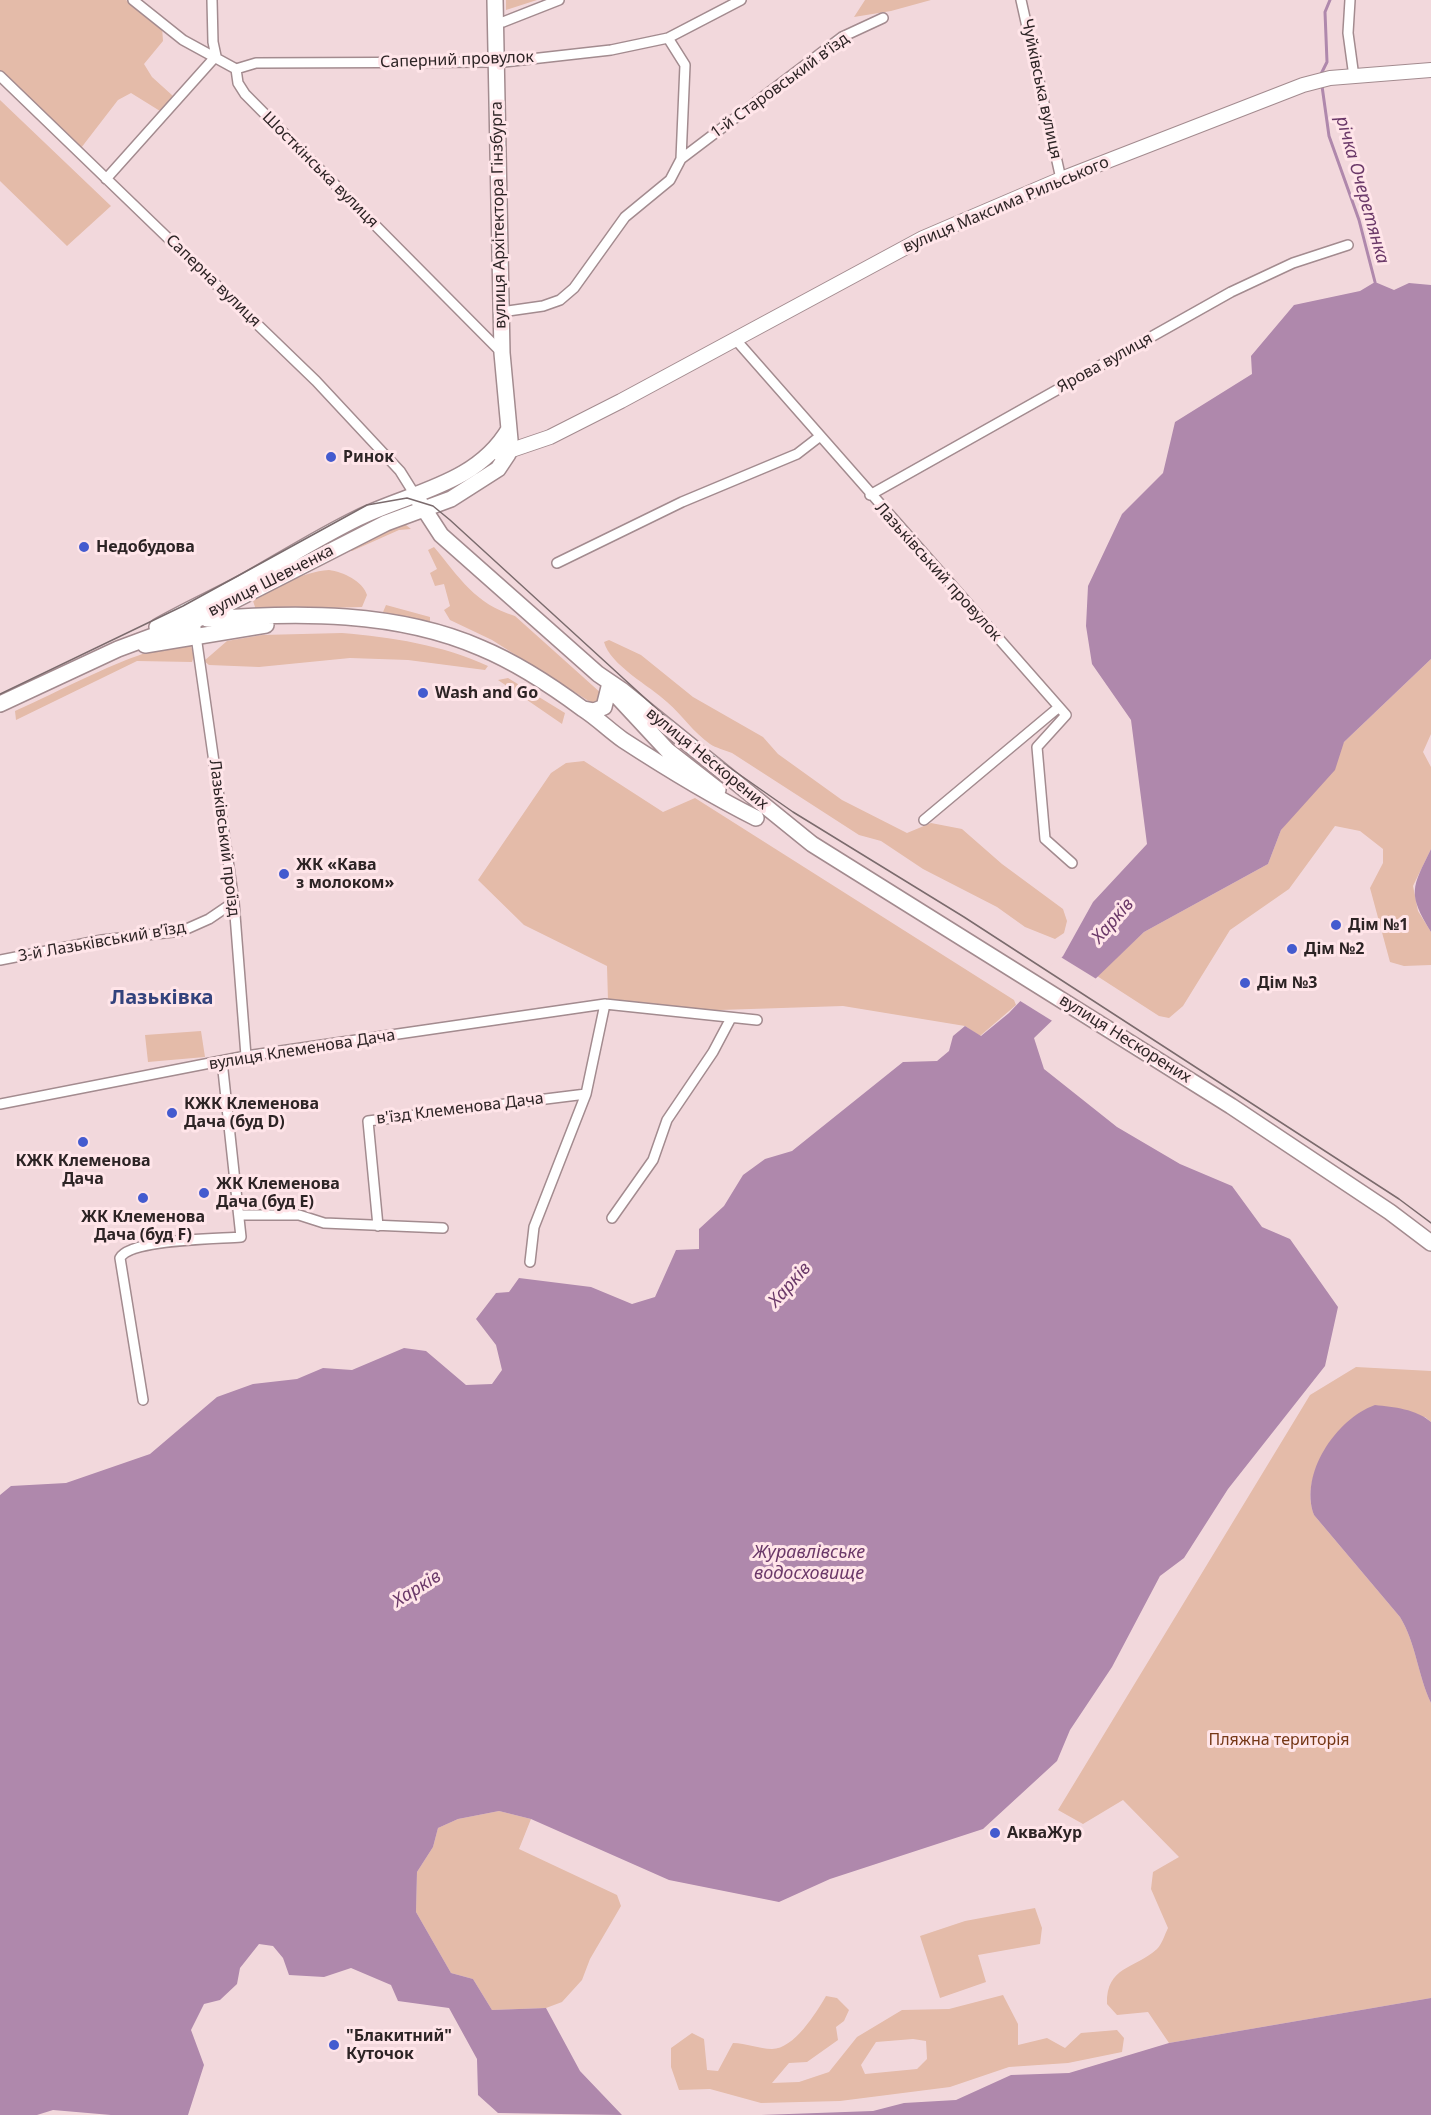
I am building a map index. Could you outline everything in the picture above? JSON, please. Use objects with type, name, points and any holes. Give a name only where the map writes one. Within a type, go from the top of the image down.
[{"type":"main road","name":"вулиця Архітектора Гінзбурга","points":[[495,0],[502,353],[508,429]]},
{"type":"main road","name":"вулиця Максима Рильського","points":[[492,455],[507,454],[550,437],[923,238],[1061,178],[1303,85],[1330,78],[1431,70]]},
{"type":"main road","name":"вулиця Максима Рильського","points":[[415,495],[455,478],[492,455],[508,429]]},
{"type":"main road","points":[[422,510],[452,499],[498,469],[507,454],[508,429]]},
{"type":"main road","name":"вулиця Нескорених","points":[[415,495],[422,510],[441,535],[604,682],[668,751]]},
{"type":"main road","name":"вулиця Шевченка","points":[[0,704],[118,649],[356,519],[415,495]]},
{"type":"main road","name":"вулиця Шевченка","points":[[118,649],[196,628],[253,593],[386,523],[422,510]]},
{"type":"main road","points":[[196,628],[201,610],[238,585]]},
{"type":"main road","points":[[253,593],[249,604],[256,616]]},
{"type":"main road","points":[[196,628],[256,616],[332,618],[398,624],[464,641],[504,659],[584,709],[668,751],[760,812]]},
{"type":"main road","points":[[148,632],[332,618]]},
{"type":"main road","name":"вулиця Нескорених","points":[[604,682],[623,691],[760,812],[1231,1106],[1390,1212],[1431,1244]]},
{"type":"main road","points":[[584,709],[594,711],[604,706],[604,682]]},
{"type":"main road","points":[[584,709],[621,738],[709,795],[760,812]]},
{"type":"street","points":[[133,0],[183,40],[216,56],[236,69]]},
{"type":"street","points":[[212,0],[213,42],[216,56]]},
{"type":"street","points":[[496,23],[559,0]]},
{"type":"street","name":"Саперний провулок","points":[[236,69],[256,63],[496,62],[611,50],[668,38],[741,0]]},
{"type":"street","name":"Чуйківська вулиця","points":[[1021,0],[1061,178]]},
{"type":"street","points":[[1350,0],[1348,33],[1353,77]]},
{"type":"street","name":"1-й Старовський в’їзд","points":[[681,159],[842,37],[883,18]]},
{"type":"street","points":[[501,312],[543,306],[560,300],[574,288],[625,217],[670,180],[681,159],[685,65],[668,38]]},
{"type":"street","points":[[106,179],[216,56]]},
{"type":"street","name":"Шосткінська вулиця","points":[[236,69],[238,83],[245,94],[502,353]]},
{"type":"street","name":"Саперна вулиця","points":[[0,76],[357,423],[406,479],[415,495]]},
{"type":"street","name":"Ярова вулиця","points":[[870,495],[1231,292],[1293,263],[1348,245]]},
{"type":"street","name":"Лазьківський провулок","points":[[735,340],[1059,707]]},
{"type":"street","points":[[557,563],[682,502],[797,454],[819,437]]},
{"type":"street","name":"Лазьківський проїзд","points":[[196,628],[234,903],[246,1056]]},
{"type":"street","points":[[924,819],[1059,707],[1065,715],[1037,747],[1045,839],[1072,862]]},
{"type":"street","name":"3-й Лазьківський в’їзд","points":[[0,960],[102,940],[182,930],[209,919],[234,903]]},
{"type":"street","points":[[530,1262],[534,1227],[586,1094],[605,1004]]},
{"type":"street","name":"вулиця Клеменова Дача","points":[[0,1104],[246,1056],[605,1004],[757,1020]]},
{"type":"street","points":[[612,1218],[653,1160],[667,1120],[713,1052],[731,1018]]},
{"type":"street","points":[[143,1400],[120,1258],[129,1249],[165,1243],[241,1237],[222,1061]]},
{"type":"street","name":"в'їзд Клеменова Дача","points":[[378,1226],[368,1120],[586,1094]]},
{"type":"street","points":[[239,1215],[299,1215],[324,1223],[443,1228]]},
{"type":"green space","points":[[0,0],[126,0],[162,27],[163,41],[144,64],[152,77],[173,96],[160,111],[131,93],[118,100],[81,148],[0,70]]},
{"type":"green space","points":[[506,0],[537,0],[506,10]]},
{"type":"green space","points":[[865,0],[931,0],[891,11],[854,17]]},
{"type":"green space","points":[[0,100],[111,206],[67,246],[0,181]]},
{"type":"green space","points":[[406,525],[411,529],[399,530],[352,551],[347,549],[396,526]]},
{"type":"green space","points":[[434,547],[478,597],[501,611],[515,616],[602,694],[595,705],[492,640],[450,620],[444,610],[450,606],[444,584],[435,586],[430,573],[437,569],[428,550]]},
{"type":"green space","points":[[329,570],[346,575],[361,585],[367,595],[362,607],[256,610],[253,601],[271,591],[299,577]]},
{"type":"green space","points":[[386,605],[430,617],[430,622],[383,612]]},
{"type":"green space","points":[[342,633],[435,647],[488,666],[485,670],[408,660],[350,658],[259,667],[209,665],[204,661],[227,641],[262,635]]},
{"type":"green space","points":[[609,640],[641,655],[693,697],[763,737],[778,754],[842,800],[907,833],[931,823],[962,829],[1002,864],[1063,909],[1067,921],[1064,933],[1055,939],[1025,927],[997,907],[923,869],[881,841],[859,835],[732,753],[710,744],[667,702],[614,659],[604,642]]},
{"type":"green space","points":[[190,643],[194,656],[192,662],[137,661],[16,720],[15,711],[102,670],[149,652]]},
{"type":"green space","points":[[1431,659],[1431,734],[1423,752],[1431,767],[1431,849],[1413,886],[1418,911],[1431,932],[1431,965],[1404,966],[1390,962],[1370,888],[1383,863],[1383,849],[1360,831],[1335,826],[1289,889],[1230,930],[1183,1006],[1169,1018],[1159,1016],[1097,976],[1144,932],[1268,864],[1281,830],[1344,742]]},
{"type":"green space","points":[[508,678],[565,713],[562,724],[498,680]]},
{"type":"green space","points":[[584,761],[663,812],[695,798],[1014,1000],[1016,1005],[980,1036],[965,1026],[843,1006],[689,1011],[608,1001],[607,966],[524,925],[478,880],[551,773],[566,763]]},
{"type":"green space","points":[[201,1031],[205,1057],[148,1062],[145,1035]]},
{"type":"green space","name":"Пляжна територія","points":[[1356,1367],[1431,1371],[1431,1422],[1425,1417],[1347,1423],[1331,1443],[1318,1466],[1313,1477],[1311,1502],[1314,1515],[1400,1617],[1410,1638],[1431,1703],[1431,1998],[1169,2043],[1148,2012],[1117,2015],[1107,2004],[1111,1982],[1117,1975],[1148,1956],[1162,1942],[1168,1928],[1151,1889],[1153,1872],[1179,1857],[1123,1800],[1083,1824],[1058,1810],[1310,1395]]},
{"type":"green space","points":[[499,1811],[531,1819],[519,1849],[617,1895],[621,1906],[590,1959],[582,1980],[562,2002],[546,2008],[492,2010],[473,1979],[451,1973],[416,1912],[417,1872],[433,1847],[438,1828],[458,1819]]},
{"type":"green space","points":[[1035,1908],[1042,1928],[1040,1944],[978,1955],[986,1982],[940,1998],[920,1936],[965,1921]]},
{"type":"green space","points":[[1003,1995],[1018,2024],[1018,2045],[1047,2038],[1065,2048],[1081,2033],[1117,2030],[1124,2038],[1122,2052],[1068,2063],[1009,2067],[950,2087],[840,2101],[761,2103],[710,2089],[679,2090],[671,2067],[671,2048],[692,2033],[704,2039],[707,2070],[718,2071],[733,2043],[767,2049],[780,2047],[804,2029],[826,1996],[837,1998],[849,2010],[844,2021],[836,2027],[838,2040],[807,2062],[789,2063],[772,2083],[799,2082],[829,2072],[857,2037],[902,2010],[949,2009]],"holes":[[[913,2039],[926,2041],[927,2059],[917,2069],[865,2074],[861,2065],[876,2042]]]},
{"type":"water","name":"Журавлівське водосховище","points":[[1375,282],[1394,290],[1409,283],[1431,285],[1431,659],[1344,742],[1335,770],[1281,830],[1268,864],[1144,932],[1034,1038],[1044,1069],[1117,1127],[1180,1164],[1232,1186],[1262,1227],[1290,1239],[1338,1307],[1325,1366],[1228,1489],[1184,1558],[1160,1576],[1112,1667],[1070,1730],[1057,1761],[983,1829],[830,1879],[779,1902],[669,1880],[531,1819],[499,1811],[458,1819],[438,1828],[433,1847],[417,1872],[416,1912],[451,1973],[473,1979],[492,2010],[546,2008],[580,2071],[622,2115],[498,2113],[478,2095],[477,2059],[449,2008],[398,2001],[391,1985],[351,1968],[324,1977],[289,1975],[283,1958],[273,1946],[259,1944],[240,1968],[237,1984],[220,2000],[204,2004],[191,2030],[204,2065],[188,2115],[111,2115],[53,2110],[37,2115],[0,2115],[0,1495],[11,1486],[66,1483],[150,1454],[217,1397],[253,1384],[297,1379],[323,1368],[352,1370],[404,1348],[426,1351],[466,1385],[492,1384],[502,1370],[496,1345],[476,1319],[496,1293],[509,1292],[519,1278],[591,1287],[632,1304],[655,1297],[676,1250],[699,1249],[699,1229],[724,1206],[743,1175],[765,1159],[792,1151],[903,1062],[937,1061],[949,1051],[953,1036],[965,1026],[981,1036],[1009,1013],[1063,956],[1093,902],[1147,844],[1131,720],[1092,664],[1086,626],[1088,586],[1122,514],[1163,473],[1175,422],[1252,374],[1251,356],[1294,305],[1360,291]]},
{"type":"water","points":[[1431,849],[1431,932],[1418,908],[1415,891],[1416,882]]},
{"type":"water","points":[[1375,1405],[1412,1411],[1431,1422],[1431,1703],[1410,1638],[1400,1617],[1314,1515],[1311,1499],[1312,1482],[1316,1466],[1324,1450],[1347,1422]]},
{"type":"water","points":[[1431,1998],[1431,2115],[761,2115],[873,2111],[904,2103],[956,2100],[1011,2075],[1069,2073],[1169,2043]]},
{"type":"pier","points":[[1059,956],[1098,980],[1054,1022],[1017,999]]},
{"type":"waterway","name":"річка Очеретянка","points":[[1320,76],[1327,62],[1325,12],[1330,0]]},
{"type":"waterway","name":"річка Очеретянка","points":[[1322,86],[1329,136],[1359,220],[1375,282]]},
{"type":"tram line","points":[[0,694],[183,606],[367,505],[407,498],[433,506],[693,742],[793,812],[964,917],[1399,1199],[1431,1223]]},
{"type":"place","name":"Ринок","points":[[331,457]]},
{"type":"place","name":"Недобудова","points":[[84,547]]},
{"type":"place","name":"Wash and Go","points":[[423,693]]},
{"type":"place","name":"ЖК «Кава з молоком»","points":[[284,874]]},
{"type":"place","name":"Дім №1","points":[[1336,925]]},
{"type":"place","name":"Дім №2","points":[[1292,949]]},
{"type":"place","name":"Дім №3","points":[[1245,983]]},
{"type":"place","name":"КЖК Клеменова Дача (буд D)","points":[[172,1113]]},
{"type":"place","name":"КЖК Клеменова Дача","points":[[83,1142]]},
{"type":"place","name":"ЖК Клеменова Дача (буд Е)","points":[[204,1193]]},
{"type":"place","name":"ЖК Клеменова Дача (буд F)","points":[[143,1198]]},
{"type":"place","name":"АкваЖур","points":[[995,1833]]},
{"type":"place","name":"\"Блакитний\" Куточок","points":[[334,2045]]},
{"type":"district","name":"Лазьківка","points":[[162,998]]},
{"type":"water label","name":"Харків","points":[[1113,921]]},
{"type":"water label","name":"Харків","points":[[790,1285]]},
{"type":"water label","name":"Харків","points":[[417,1589]]}]
